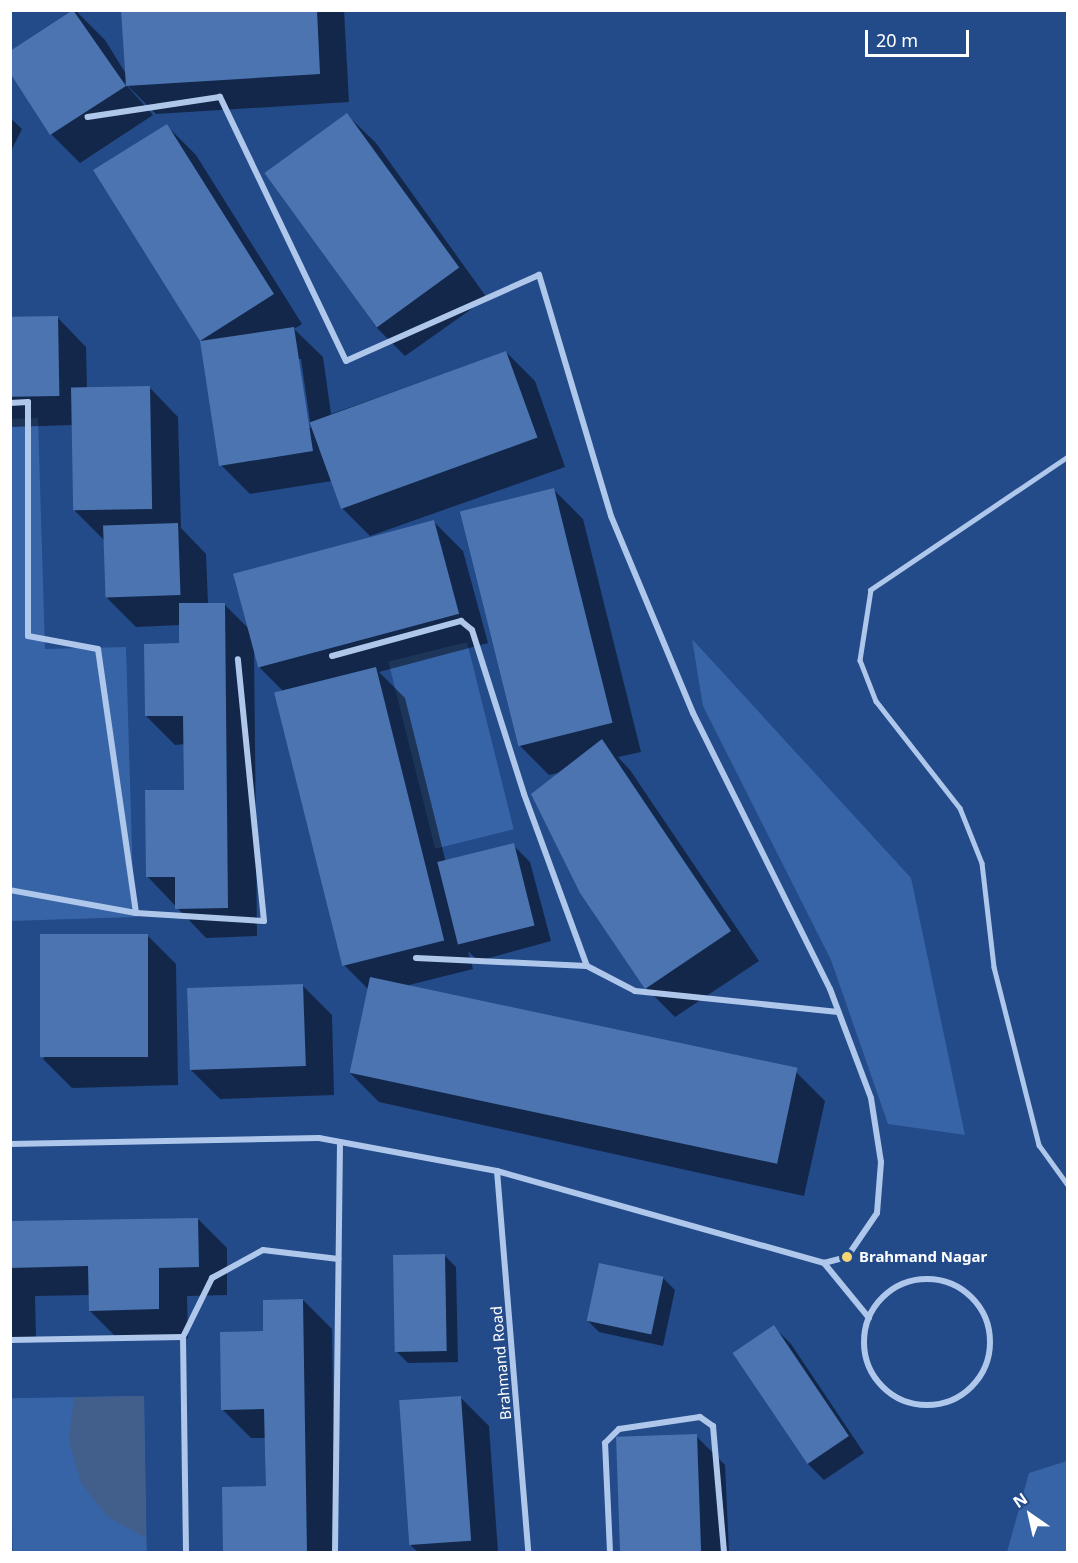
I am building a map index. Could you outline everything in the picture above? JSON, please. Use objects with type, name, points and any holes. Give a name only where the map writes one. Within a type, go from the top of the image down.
[{"type":"street","points":[[10,1144],[319,1138],[497,1171],[824,1263],[847,1257],[877,1213],[880,1162],[871,1098],[838,1012],[693,712],[611,516],[539,275],[346,361],[220,97],[88,117]]},
{"type":"street","points":[[10,403],[28,402],[28,636],[98,649],[136,913]]},
{"type":"street","points":[[332,656],[461,621],[472,630],[524,794],[587,966]]},
{"type":"street","points":[[10,890],[136,913],[264,921],[238,659]]},
{"type":"street","points":[[416,958],[587,966],[635,991],[838,1012]]},
{"type":"street","points":[[335,1552],[340,1142]]},
{"type":"street","name":"Brahmand Road","points":[[497,1171],[528,1552]]},
{"type":"street","points":[[186,1552],[183,1337],[212,1278],[263,1251],[338,1259]]},
{"type":"street","points":[[824,1263],[869,1318]]},
{"type":"street","points":[[919,1280],[941,1280],[961,1289],[978,1303],[988,1322],[991,1344],[986,1366],[974,1384],[957,1398],[936,1405],[914,1404],[894,1396],[877,1381],[867,1362],[864,1340],[869,1318],[881,1299],[898,1286],[919,1280]]},
{"type":"street","points":[[10,1340],[183,1337]]},
{"type":"street","points":[[610,1552],[605,1443],[619,1429],[700,1417],[713,1426],[724,1552]]},
{"type":"lane","points":[[1068,457],[871,590],[860,660],[876,701],[960,808],[982,863],[994,967],[1038,1145],[1068,1185]]},
{"type":"shaded area","points":[[38,418],[45,649],[126,647],[134,917],[11,921],[10,419]]},
{"type":"shaded area","points":[[692,639],[911,878],[965,1135],[888,1124],[831,960],[703,706]]},
{"type":"shaded area","points":[[467,642],[514,829],[435,849],[388,662]]},
{"type":"shaded area","points":[[144,1396],[147,1552],[13,1552],[10,1398]]},
{"type":"shaded area","points":[[144,1396],[146,1538],[108,1517],[81,1483],[69,1441],[74,1397]]},
{"type":"shaded area","points":[[1067,1461],[1067,1552],[1007,1552],[1029,1473]]},
{"type":"building","points":[[73,10],[126,86],[50,135],[10,73],[10,51]]},
{"type":"building","points":[[121,10],[317,10],[320,74],[126,86]]},
{"type":"building","points":[[347,113],[459,268],[377,327],[264,173]]},
{"type":"building","points":[[167,124],[274,294],[200,341],[93,170]]},
{"type":"building","points":[[58,316],[59,396],[11,397],[10,317]]},
{"type":"building","points":[[294,327],[313,451],[219,466],[200,341]]},
{"type":"building","points":[[506,351],[537,437],[341,509],[310,422]]},
{"type":"building","points":[[150,386],[152,509],[73,510],[71,387]]},
{"type":"building","points":[[554,488],[613,723],[518,746],[460,511]]},
{"type":"building","points":[[434,520],[459,614],[258,668],[233,574]]},
{"type":"building","points":[[178,523],[181,595],[106,598],[103,526]]},
{"type":"building","points":[[179,603],[225,603],[228,908],[175,909],[175,877],[146,877],[145,790],[184,790],[183,716],[145,716],[144,644],[179,643]]},
{"type":"building","points":[[376,667],[444,941],[342,966],[274,692]]},
{"type":"building","points":[[602,739],[731,931],[645,989],[580,893],[531,794]]},
{"type":"building","points":[[514,843],[535,925],[458,945],[437,862]]},
{"type":"building","points":[[40,934],[148,934],[148,1057],[40,1057]]},
{"type":"building","points":[[370,977],[797,1068],[777,1164],[350,1073]]},
{"type":"building","points":[[303,984],[306,1066],[190,1070],[187,988]]},
{"type":"building","points":[[198,1218],[199,1267],[159,1268],[159,1309],[89,1311],[88,1266],[10,1268],[10,1221]]},
{"type":"building","points":[[445,1254],[447,1351],[395,1352],[393,1255]]},
{"type":"building","points":[[599,1263],[664,1277],[651,1334],[587,1321]]},
{"type":"building","points":[[303,1299],[307,1552],[223,1552],[222,1487],[266,1486],[264,1409],[221,1410],[220,1332],[263,1331],[263,1300]]},
{"type":"building","points":[[774,1325],[849,1436],[807,1464],[733,1353]]},
{"type":"building","points":[[461,1396],[471,1541],[409,1545],[399,1400]]},
{"type":"building","points":[[697,1434],[701,1552],[620,1552],[616,1437]]},
{"type":"place","name":"Brahmand Nagar","points":[[847,1257]]}]
